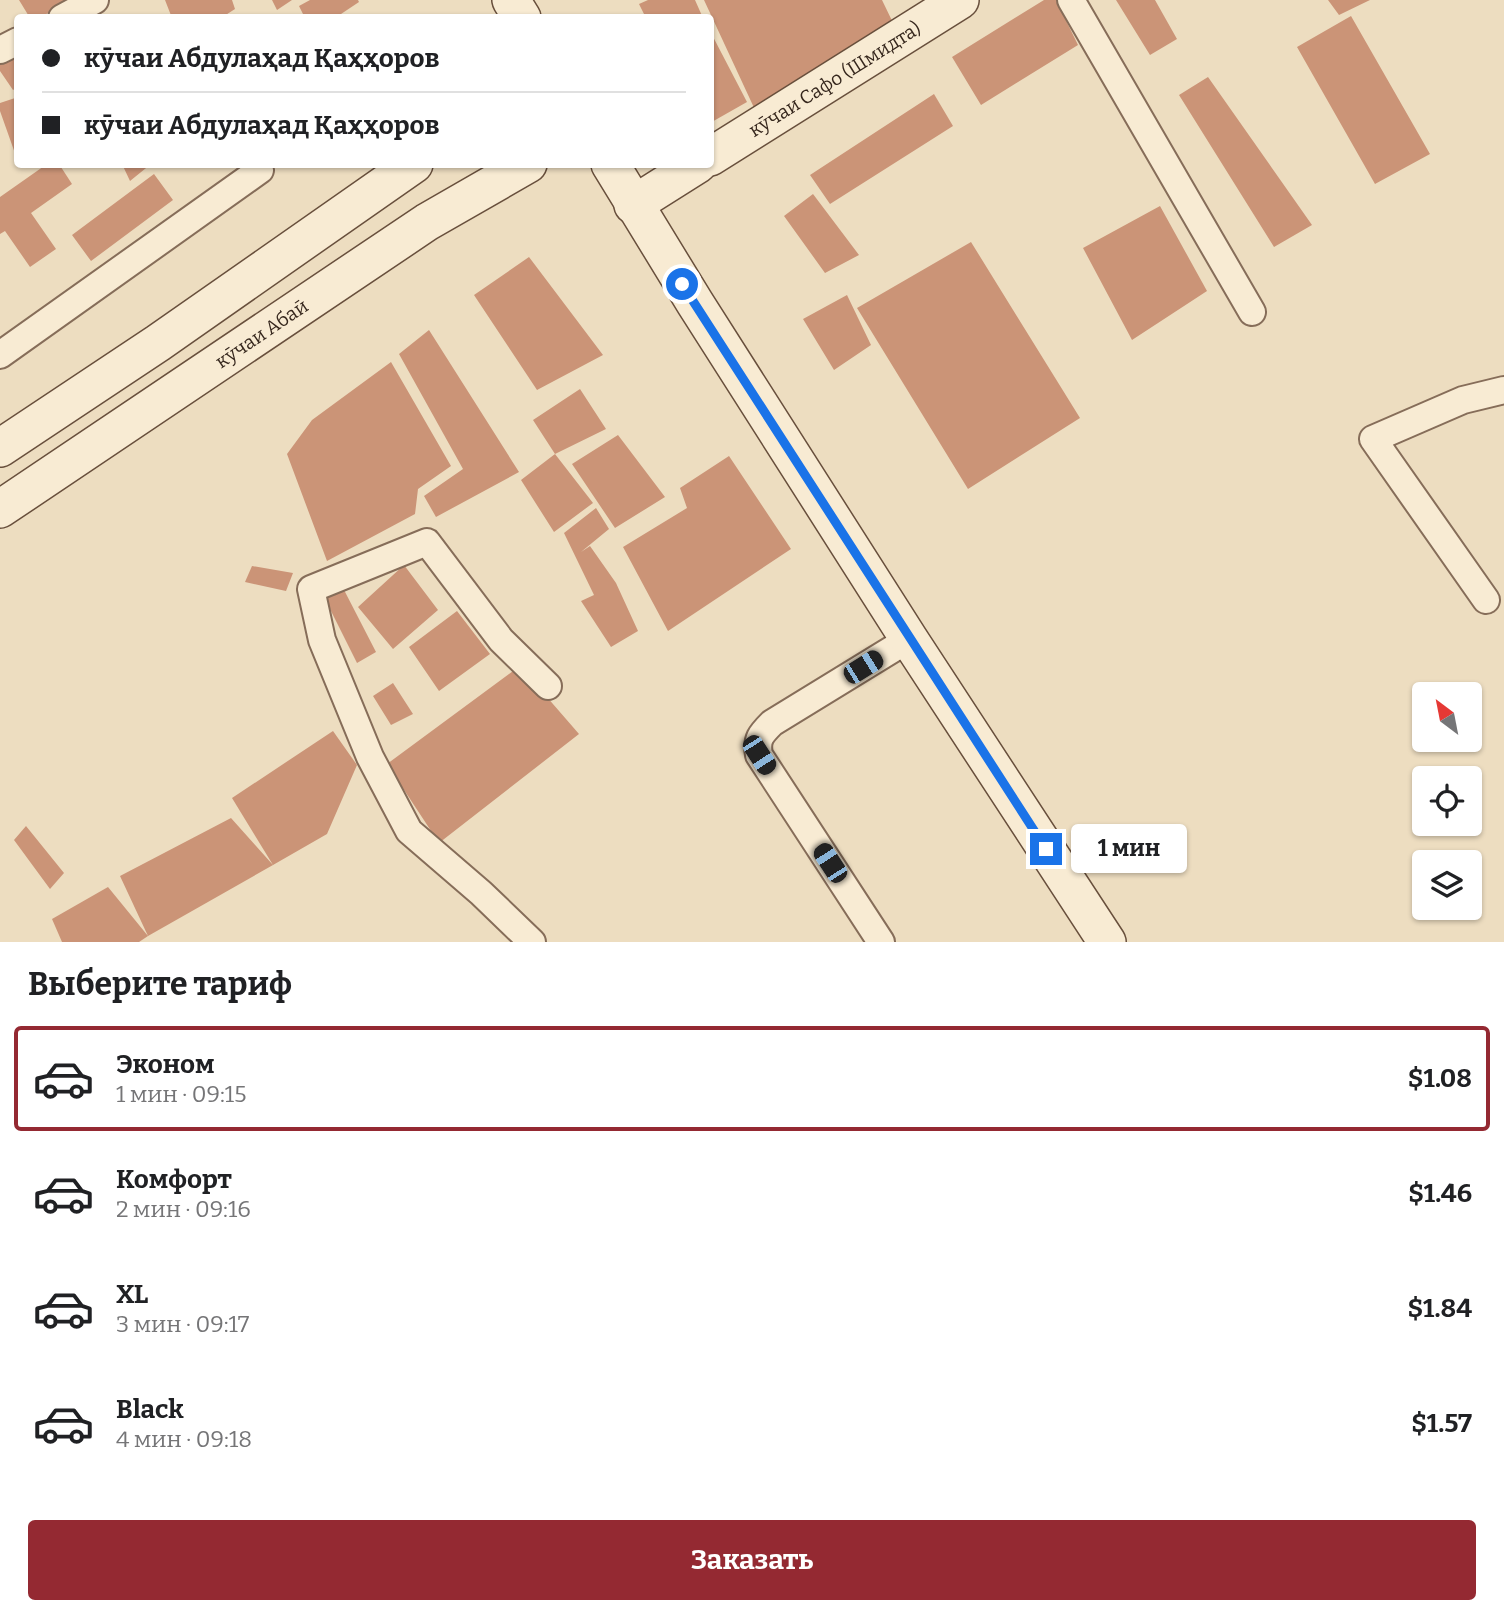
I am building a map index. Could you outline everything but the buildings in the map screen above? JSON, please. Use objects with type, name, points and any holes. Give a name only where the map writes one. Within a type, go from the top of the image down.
[{"type":"main road","name":"кӯчаи Сафо (Шмидта)","points":[[714,154],[960,0]]},
{"type":"main road","points":[[0,449],[408,168]]},
{"type":"main road","name":"кӯчаи Абаӣ","points":[[0,509],[427,222],[521,168]]},
{"type":"main road","points":[[612,168],[909,639],[1107,942]]},
{"type":"main road","points":[[634,205],[692,168]]},
{"type":"street","points":[[69,14],[95,0]]},
{"type":"street","points":[[1071,0],[1252,312]]},
{"type":"street","points":[[2,350],[260,170]]},
{"type":"street","points":[[1486,600],[1373,439],[1463,400],[1504,390]]},
{"type":"street","points":[[532,942],[481,893],[409,831],[370,757],[327,651],[311,589],[427,542],[501,640],[548,686]]},
{"type":"street","points":[[881,942],[759,755],[757,743],[760,735],[772,723],[909,639]]},
{"type":"route","points":[[682,284],[1046,849]]}]
